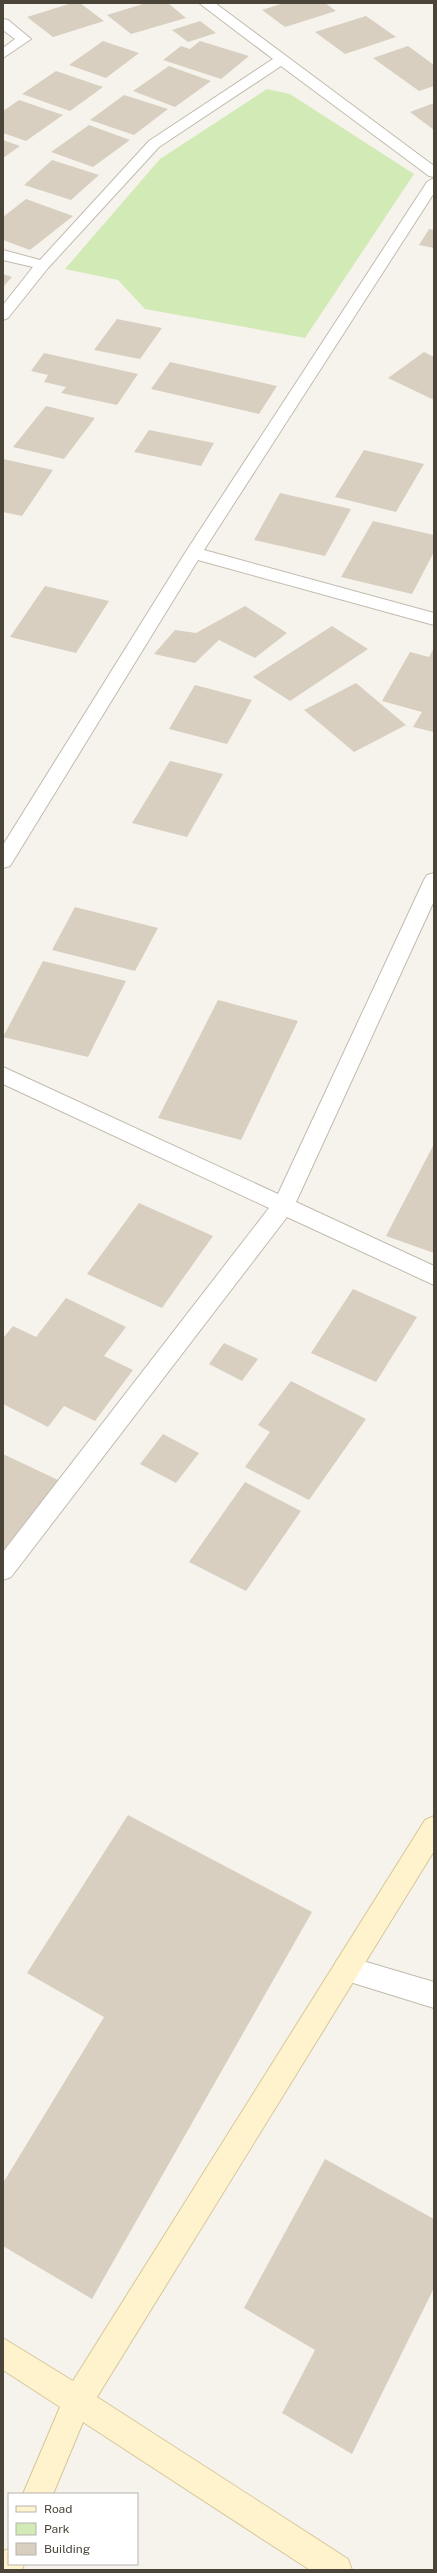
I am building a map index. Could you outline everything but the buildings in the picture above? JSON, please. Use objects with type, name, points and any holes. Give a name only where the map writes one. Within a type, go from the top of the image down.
[{"type":"street","points":[[206,3],[434,173]]},
{"type":"street","points":[[3,23],[24,39],[3,54]]},
{"type":"street","points":[[3,315],[43,265],[154,144],[282,60]]},
{"type":"street","points":[[3,861],[194,553],[434,182]]},
{"type":"street","points":[[3,255],[43,265]]},
{"type":"street","points":[[194,553],[434,619]]},
{"type":"street","points":[[3,1570],[283,1206],[434,880]]},
{"type":"street","points":[[3,1075],[434,1276]]},
{"type":"street","points":[[38,2493],[77,2401],[434,1828]]},
{"type":"street","points":[[346,1969],[434,1995]]},
{"type":"street","points":[[3,2353],[337,2570]]},
{"type":"green space","points":[[267,89],[290,94],[414,174],[305,338],[145,309],[118,280],[65,269],[160,159]]}]
